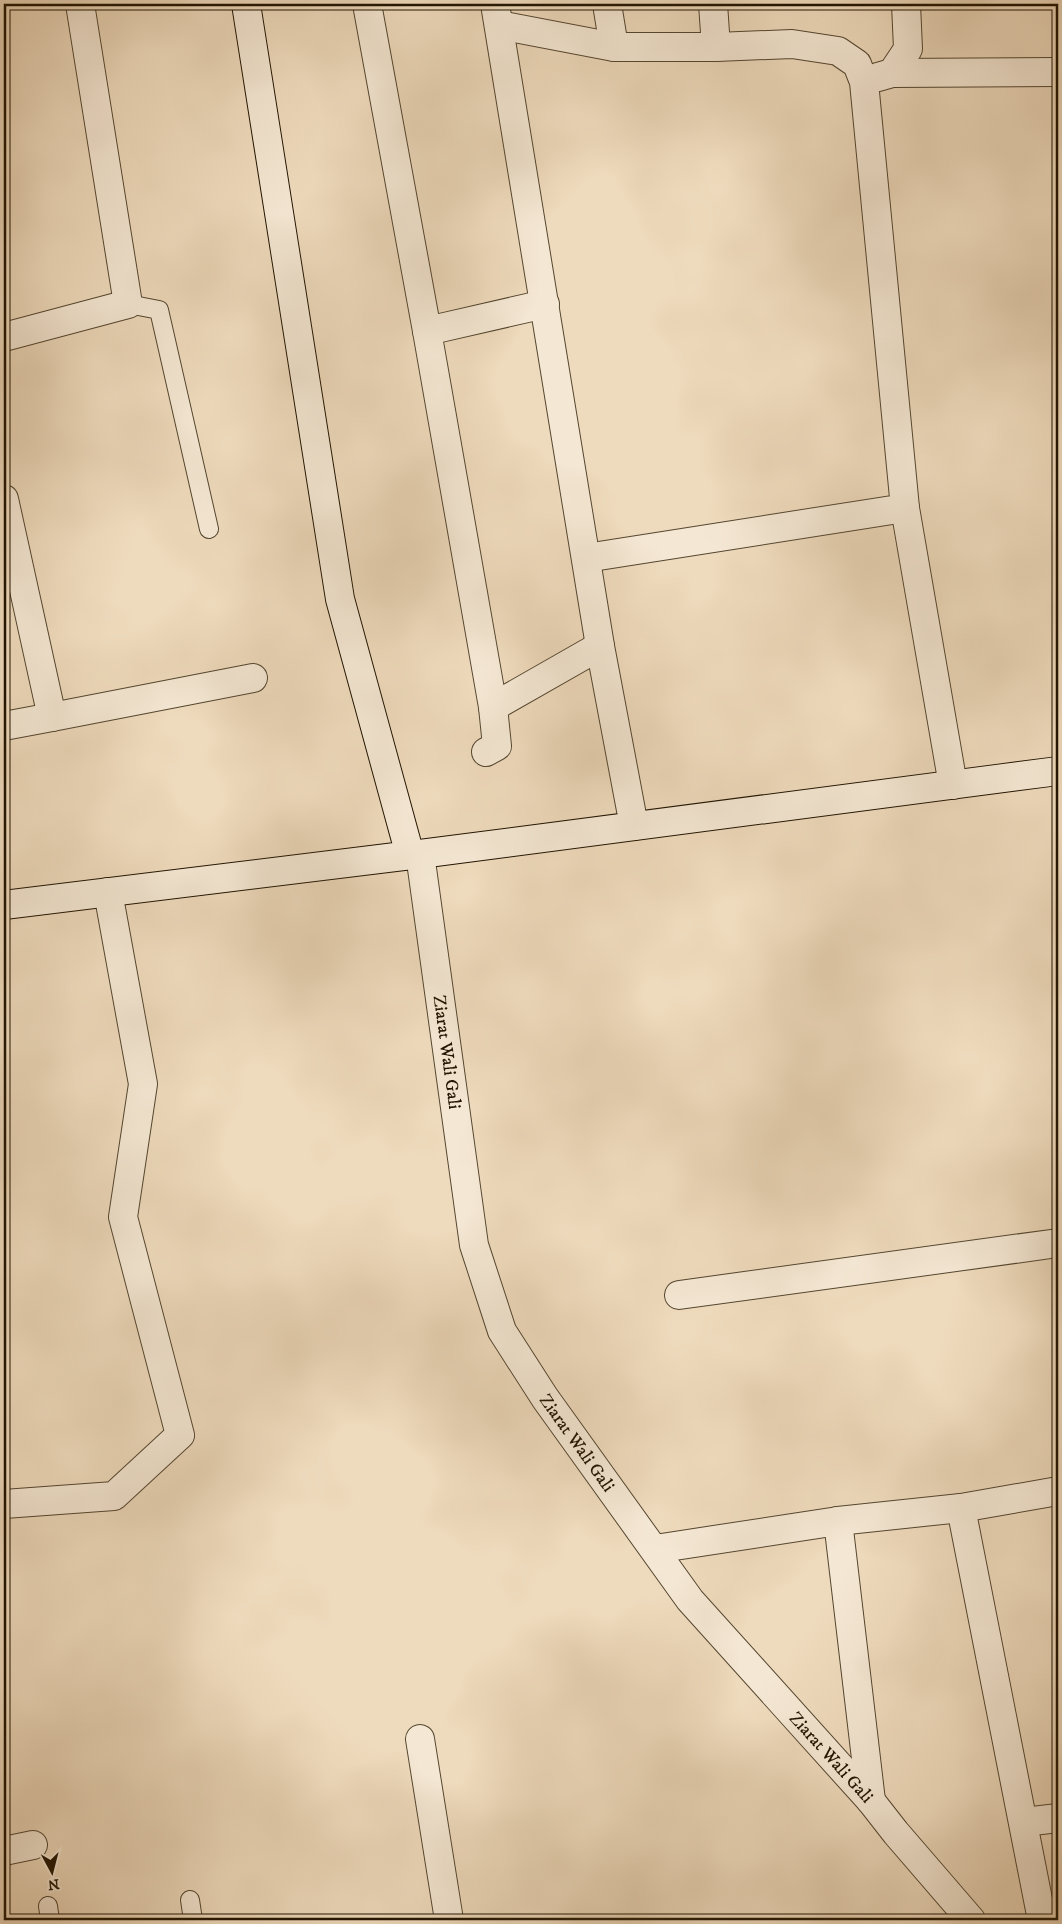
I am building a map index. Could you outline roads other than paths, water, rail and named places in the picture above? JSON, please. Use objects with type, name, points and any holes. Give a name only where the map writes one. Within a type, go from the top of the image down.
[{"type":"street","points":[[4,337],[128,304],[80,4]]},
{"type":"street","name":"Ziarat Wali Gali","points":[[246,4],[340,599],[415,854],[474,1245],[502,1331],[544,1398],[655,1549],[690,1600],[871,1801],[971,1920]]},
{"type":"street","points":[[367,4],[493,707],[497,746],[486,752]]},
{"type":"street","points":[[608,4],[614,47]]},
{"type":"street","points":[[713,4],[716,47]]},
{"type":"street","points":[[892,73],[908,49],[906,4]]},
{"type":"street","points":[[634,826],[600,646],[497,14],[614,47],[716,47],[792,44],[838,51],[857,64],[864,82],[905,508],[953,785]]},
{"type":"street","points":[[864,82],[892,73],[1058,72]]},
{"type":"street","points":[[426,331],[545,304]]},
{"type":"street","points":[[4,499],[52,717]]},
{"type":"street","points":[[586,558],[905,508]]},
{"type":"street","points":[[493,707],[600,646]]},
{"type":"street","points":[[4,726],[252,678]]},
{"type":"street","points":[[4,905],[1058,771]]},
{"type":"street","points":[[4,1504],[114,1496],[180,1435],[123,1217],[143,1084],[108,892]]},
{"type":"street","points":[[679,1295],[1058,1243]]},
{"type":"street","points":[[655,1549],[838,1521],[961,1508],[1058,1491]]},
{"type":"street","points":[[961,1508],[1042,1920]]},
{"type":"street","points":[[838,1521],[871,1801]]},
{"type":"street","points":[[420,1739],[449,1920]]},
{"type":"street","points":[[1024,1822],[1058,1818]]},
{"type":"street","points":[[4,1851],[33,1845]]},
{"type":"lane","points":[[128,304],[159,310],[209,529]]},
{"type":"lane","points":[[190,1900],[193,1920]]}]
